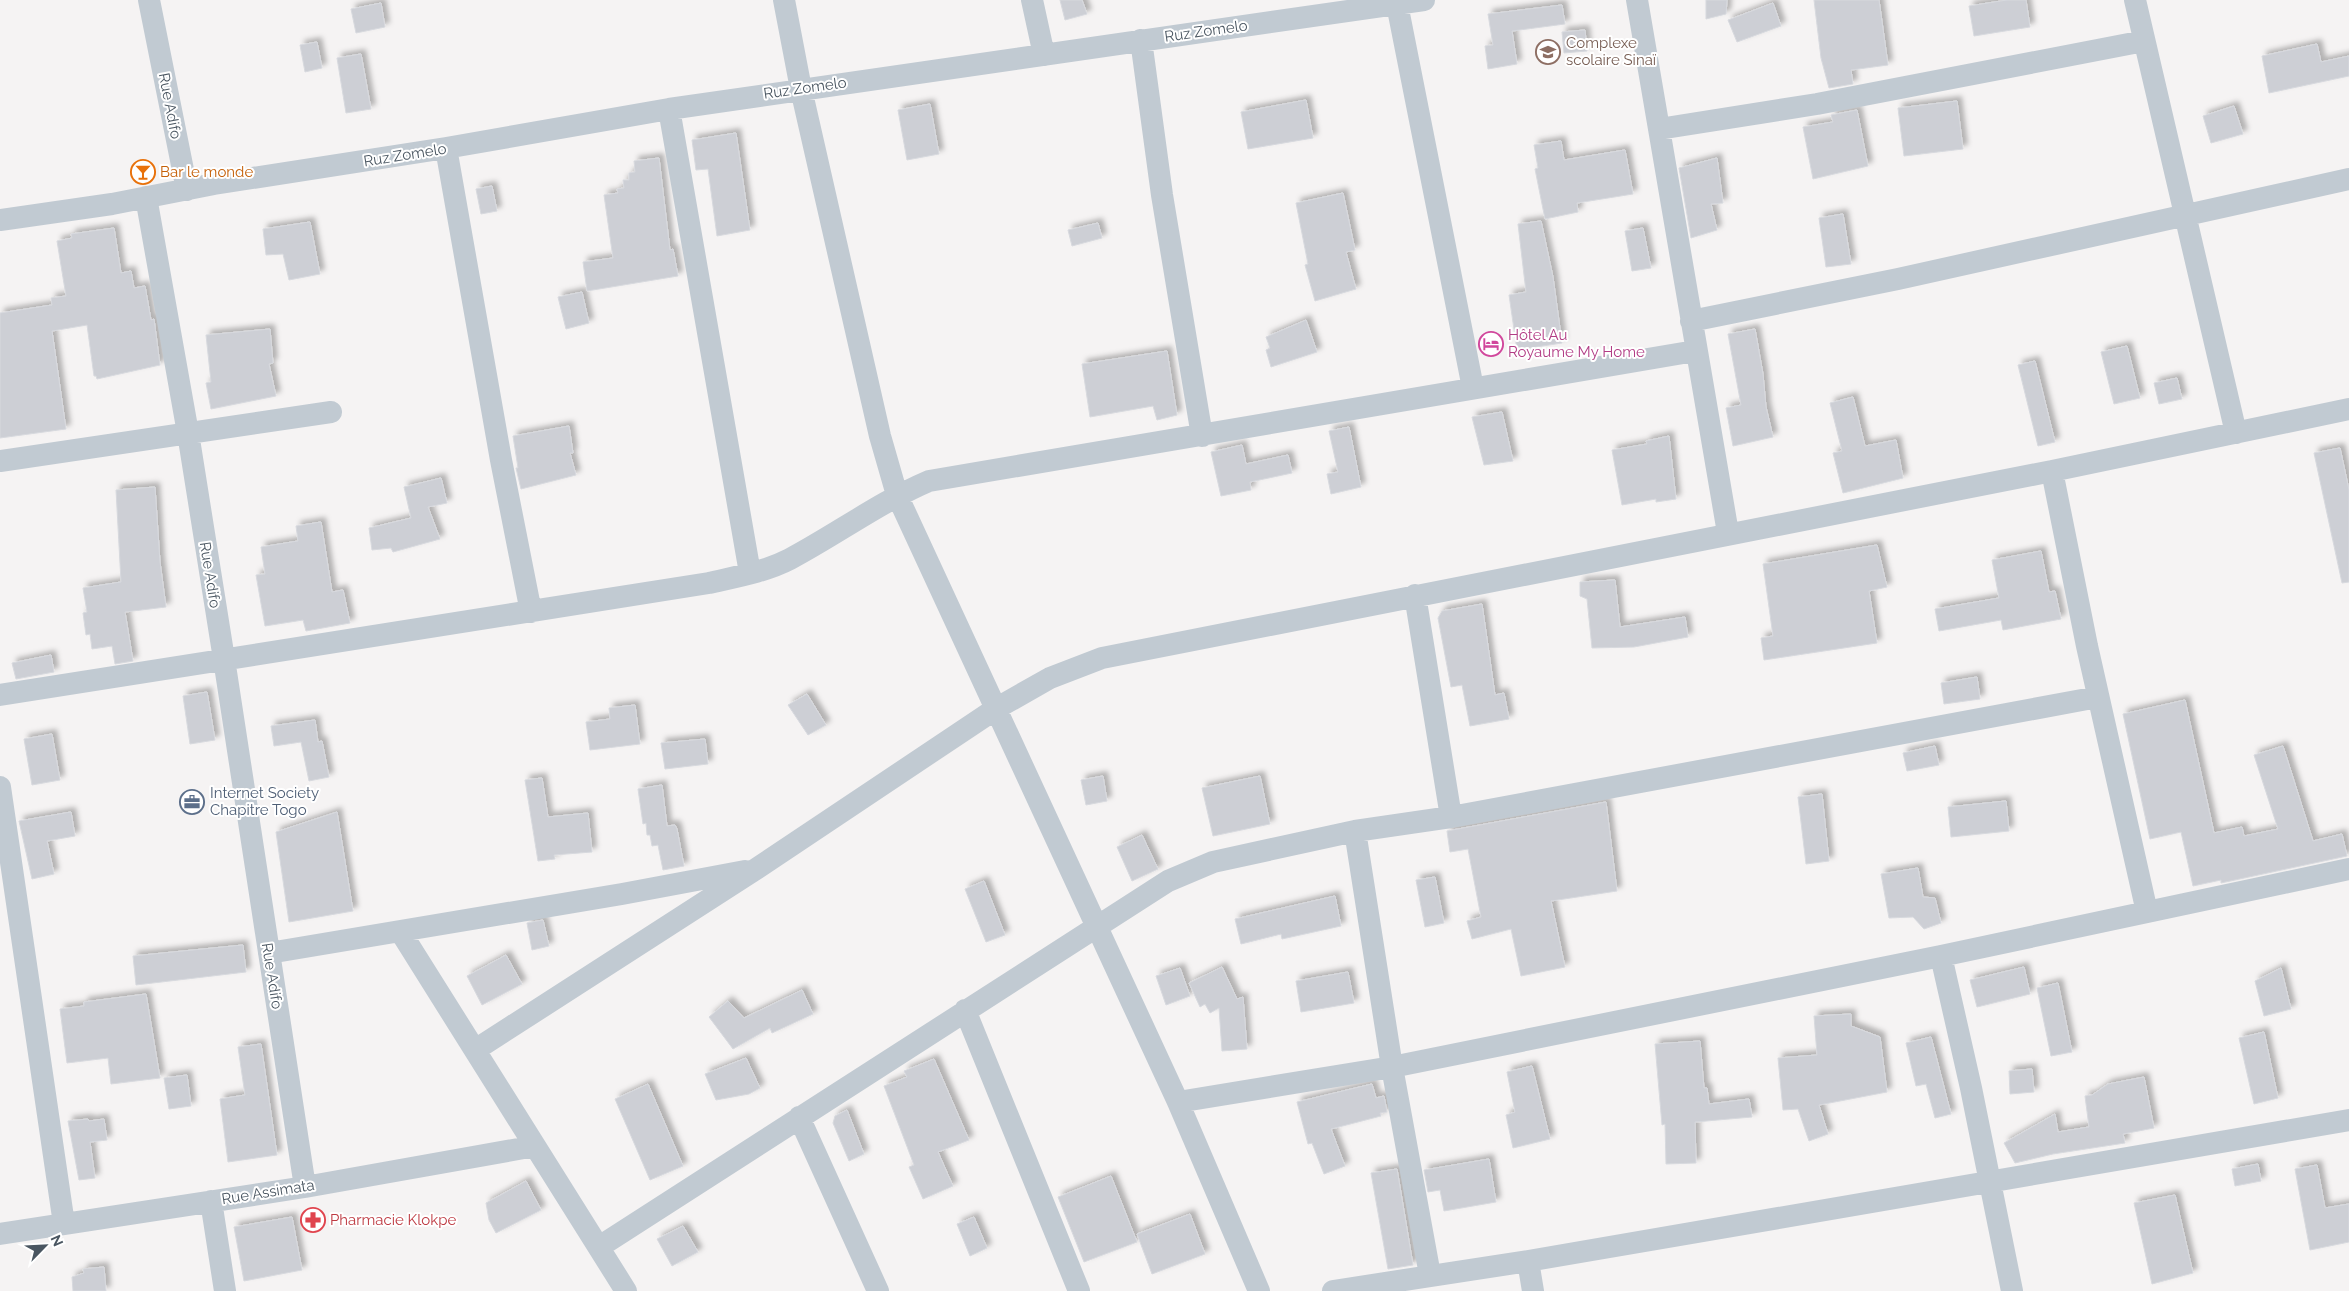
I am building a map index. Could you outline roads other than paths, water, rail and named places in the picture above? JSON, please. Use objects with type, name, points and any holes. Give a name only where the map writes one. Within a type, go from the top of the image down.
[{"type":"street","name":"Rue Adifo","points":[[149,0],[187,190]]},
{"type":"street","points":[[784,0],[880,436],[897,495],[1178,1102],[1259,1291]]},
{"type":"street","points":[[1032,0],[1044,54]]},
{"type":"street","name":"Ruz Zomelo","points":[[187,190],[802,88],[1424,0]]},
{"type":"street","points":[[1637,0],[1728,533]]},
{"type":"street","points":[[2134,0],[2236,433]]},
{"type":"street","points":[[1397,4],[1473,388]]},
{"type":"street","points":[[1142,40],[1162,195],[1202,436]]},
{"type":"street","points":[[1659,129],[1817,104],[2144,42]]},
{"type":"street","points":[[668,109],[750,573]]},
{"type":"street","points":[[446,148],[531,612]]},
{"type":"street","points":[[1691,321],[1898,280],[2349,180]]},
{"type":"street","points":[[0,220],[187,190]]},
{"type":"street","name":"Rue Adifo","points":[[146,197],[188,433],[305,1187]]},
{"type":"street","points":[[0,695],[709,583],[750,573],[788,560],[897,495],[929,481],[1696,351]]},
{"type":"street","points":[[475,1050],[756,869],[997,708],[1050,678],[1102,658],[2052,470],[2349,409]]},
{"type":"street","points":[[0,461],[331,412]]},
{"type":"street","points":[[2052,470],[2098,697],[2147,912]]},
{"type":"street","points":[[1415,595],[1451,817]]},
{"type":"street","points":[[599,1247],[1168,881],[1213,862],[1355,832],[1451,817],[2098,697]]},
{"type":"street","points":[[0,787],[64,1224]]},
{"type":"street","points":[[1355,832],[1392,1067],[1430,1275]]},
{"type":"street","points":[[269,953],[622,894],[756,869]]},
{"type":"street","points":[[1178,1102],[1392,1067],[1941,956],[2349,869]]},
{"type":"street","points":[[400,931],[626,1291]]},
{"type":"street","points":[[1941,956],[2012,1291]]},
{"type":"street","points":[[965,1010],[1079,1291]]},
{"type":"street","points":[[799,1117],[878,1291]]},
{"type":"street","points":[[1333,1291],[1528,1261],[2349,1120]]},
{"type":"street","name":"Rue Assimata","points":[[0,1234],[305,1187],[535,1146]]},
{"type":"street","points":[[211,1201],[224,1291]]},
{"type":"street","points":[[1528,1261],[1533,1291]]},
{"type":"place","name":"Complexe scolaire Sinaï","points":[[1548,52]]},
{"type":"place","name":"Bar le monde","points":[[143,172]]},
{"type":"place","name":"Hôtel Au Royaume My Home","points":[[1491,344]]},
{"type":"place","name":"Internet Society Chapitre Togo","points":[[192,802]]},
{"type":"place","name":"Pharmacie Klokpe","points":[[313,1220]]}]
